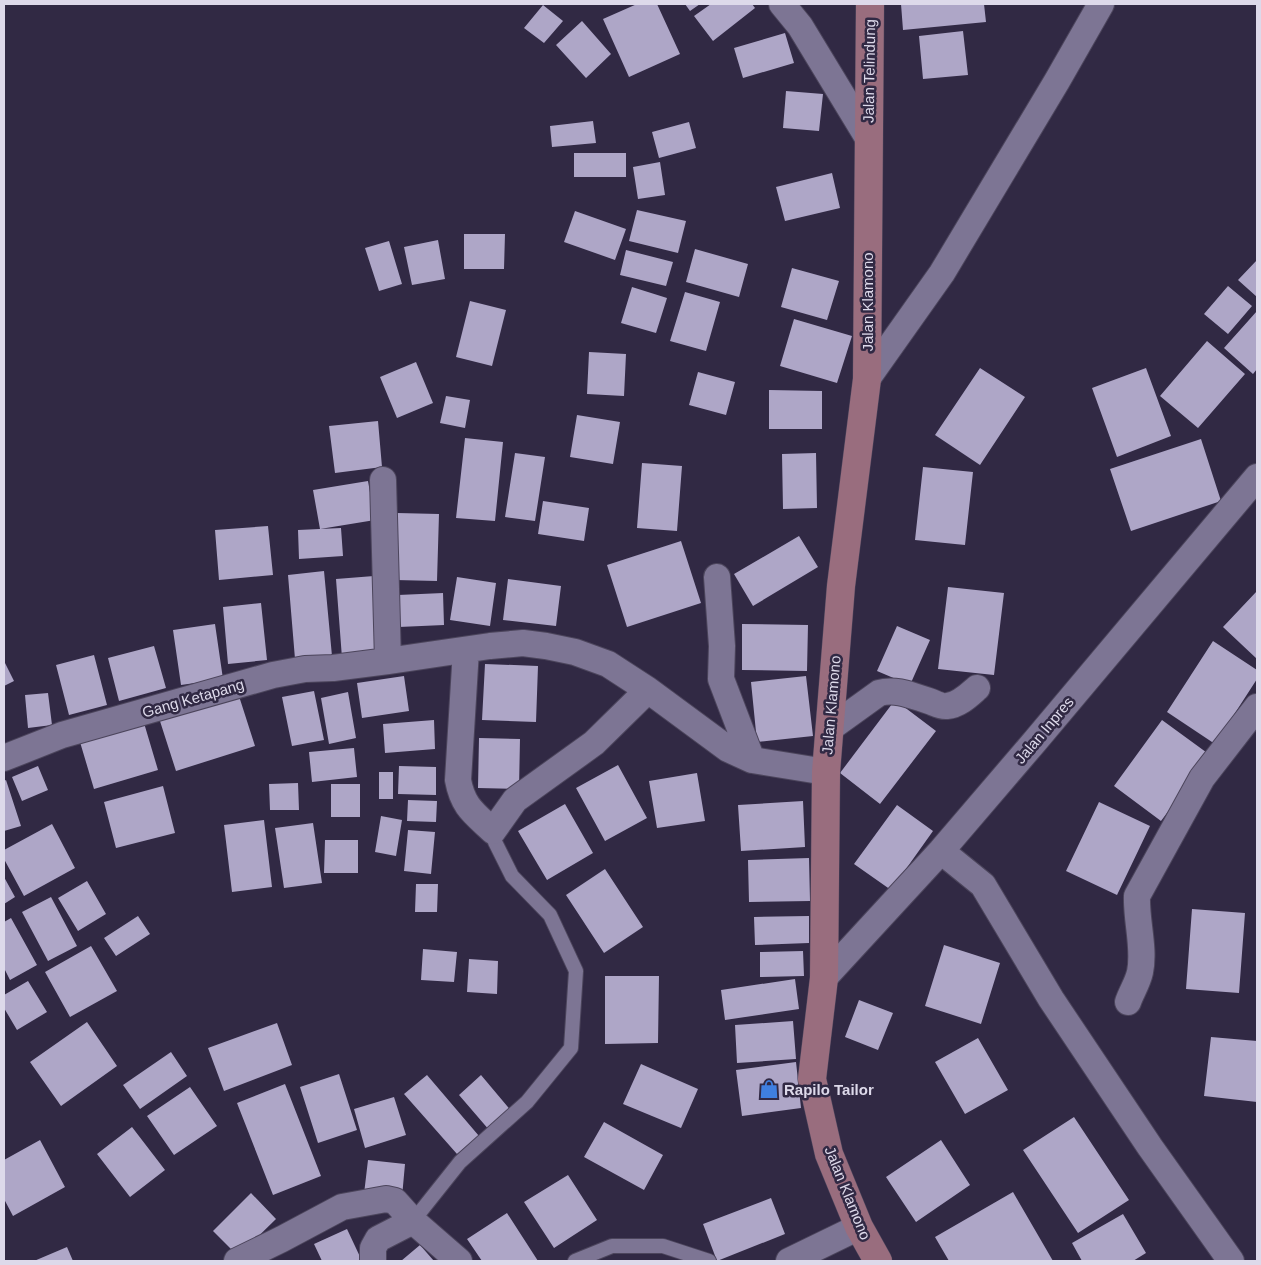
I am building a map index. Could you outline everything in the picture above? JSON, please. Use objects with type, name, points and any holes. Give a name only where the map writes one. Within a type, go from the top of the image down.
[{"type":"main road","name":"Jalan Telindung","points":[[868,138],[870,4]]},
{"type":"main road","name":"Jalan Klamono","points":[[868,138],[867,379],[841,586],[826,772],[824,978],[812,1079],[829,1154],[859,1227],[878,1261]]},
{"type":"street","points":[[782,4],[800,26],[868,138]]},
{"type":"street","points":[[867,379],[942,274],[1101,4]]},
{"type":"street","name":"Jalan Inpres","points":[[824,978],[941,851],[1257,477]]},
{"type":"street","points":[[383,480],[388,662]]},
{"type":"street","points":[[717,577],[722,646],[721,679],[752,760]]},
{"type":"street","name":"Gang Ketapang","points":[[4,758],[62,736],[273,675],[305,669],[388,662],[523,643],[575,652],[608,664],[648,690],[728,749],[752,760],[826,772]]},
{"type":"street","points":[[466,650],[458,780],[460,794],[467,808],[492,831],[514,800],[594,743],[648,690]]},
{"type":"street","points":[[830,729],[879,693],[887,691],[898,692],[946,707],[966,698],[977,688]]},
{"type":"street","points":[[1128,1002],[1140,972],[1141,951],[1136,910],[1137,896],[1202,778],[1257,707]]},
{"type":"street","points":[[941,851],[983,885],[1051,999],[1150,1147],[1231,1261]]},
{"type":"street","points":[[237,1261],[342,1207],[386,1199],[395,1201],[413,1221],[459,1261]]},
{"type":"street","points":[[374,1261],[373,1248],[378,1239],[413,1221]]},
{"type":"street","points":[[789,1261],[859,1227]]},
{"type":"lane","points":[[413,1221],[460,1162],[527,1102],[571,1048],[576,971],[550,915],[512,876],[495,842],[492,831]]},
{"type":"lane","points":[[575,1261],[612,1246],[663,1246],[709,1261]]},
{"type":"building","points":[[637,4],[657,4],[680,54],[629,77],[603,19]]},
{"type":"building","points":[[685,4],[700,4],[690,11]]},
{"type":"building","points":[[711,4],[752,4],[755,8],[713,41],[694,16]]},
{"type":"building","points":[[901,4],[984,4],[986,22],[903,30]]},
{"type":"building","points":[[543,5],[563,21],[544,43],[524,28]]},
{"type":"building","points":[[582,21],[611,54],[586,78],[556,45]]},
{"type":"building","points":[[963,31],[968,75],[923,79],[919,36]]},
{"type":"building","points":[[785,33],[794,63],[743,78],[734,48]]},
{"type":"building","points":[[786,91],[823,94],[819,131],[783,128]]},
{"type":"building","points":[[593,121],[596,143],[552,147],[550,126]]},
{"type":"building","points":[[689,122],[696,148],[659,158],[652,132]]},
{"type":"building","points":[[574,153],[626,153],[626,177],[574,177]]},
{"type":"building","points":[[660,162],[665,195],[638,199],[633,167]]},
{"type":"building","points":[[832,173],[840,208],[785,221],[776,187]]},
{"type":"building","points":[[637,210],[686,221],[678,253],[629,241]]},
{"type":"building","points":[[575,211],[626,229],[615,260],[564,242]]},
{"type":"building","points":[[464,234],[505,234],[504,269],[464,269]]},
{"type":"building","points":[[438,240],[445,279],[412,285],[404,247]]},
{"type":"building","points":[[389,241],[402,284],[379,291],[365,248]]},
{"type":"building","points":[[695,249],[748,264],[739,297],[686,282]]},
{"type":"building","points":[[626,250],[673,262],[666,286],[620,275]]},
{"type":"building","points":[[1257,260],[1257,297],[1238,280]]},
{"type":"building","points":[[792,268],[839,281],[827,320],[781,307]]},
{"type":"building","points":[[1228,286],[1252,306],[1228,334],[1204,314]]},
{"type":"building","points":[[632,287],[667,298],[656,333],[621,323]]},
{"type":"building","points":[[685,292],[720,302],[706,351],[670,341]]},
{"type":"building","points":[[470,301],[506,310],[492,366],[456,357]]},
{"type":"building","points":[[1257,311],[1257,369],[1253,374],[1224,348]]},
{"type":"building","points":[[794,319],[852,336],[837,383],[780,366]]},
{"type":"building","points":[[1207,341],[1245,374],[1198,428],[1160,396]]},
{"type":"building","points":[[589,352],[626,354],[624,396],[587,394]]},
{"type":"building","points":[[416,362],[433,403],[397,418],[380,377]]},
{"type":"building","points":[[980,368],[1025,397],[980,465],[935,435]]},
{"type":"building","points":[[1146,368],[1171,436],[1117,457],[1092,388]]},
{"type":"building","points":[[698,372],[735,382],[726,415],[689,405]]},
{"type":"building","points":[[769,390],[822,391],[822,429],[769,429]]},
{"type":"building","points":[[446,396],[470,400],[465,428],[440,423]]},
{"type":"building","points":[[577,415],[620,422],[613,464],[570,457]]},
{"type":"building","points":[[378,421],[382,467],[335,473],[329,426]]},
{"type":"building","points":[[465,438],[503,442],[495,521],[456,518]]},
{"type":"building","points":[[1201,439],[1221,501],[1131,531],[1110,469]]},
{"type":"building","points":[[515,453],[545,457],[535,521],[505,517]]},
{"type":"building","points":[[816,453],[817,508],[783,509],[782,454]]},
{"type":"building","points":[[642,463],[682,466],[677,531],[637,528]]},
{"type":"building","points":[[923,467],[973,472],[965,545],[915,540]]},
{"type":"building","points":[[368,481],[375,520],[320,529],[313,490]]},
{"type":"building","points":[[543,501],[589,508],[584,541],[538,534]]},
{"type":"building","points":[[397,513],[439,514],[437,581],[395,580]]},
{"type":"building","points":[[268,526],[273,575],[219,580],[215,530]]},
{"type":"building","points":[[341,528],[343,556],[299,559],[298,530]]},
{"type":"building","points":[[799,536],[818,567],[753,606],[734,574]]},
{"type":"building","points":[[681,541],[701,603],[627,627],[607,565]]},
{"type":"building","points":[[324,571],[332,656],[295,659],[288,575]]},
{"type":"building","points":[[374,576],[380,655],[342,658],[336,579]]},
{"type":"building","points":[[457,577],[496,583],[490,626],[450,620]]},
{"type":"building","points":[[508,579],[561,586],[556,626],[503,620]]},
{"type":"building","points":[[948,587],[1004,593],[994,675],[938,669]]},
{"type":"building","points":[[1257,591],[1257,659],[1223,627]]},
{"type":"building","points":[[443,593],[444,625],[399,627],[398,595]]},
{"type":"building","points":[[261,603],[267,660],[228,664],[223,607]]},
{"type":"building","points":[[215,624],[223,679],[181,685],[173,630]]},
{"type":"building","points":[[742,624],[808,625],[807,671],[742,670]]},
{"type":"building","points":[[897,626],[930,640],[910,685],[877,671]]},
{"type":"building","points":[[1213,641],[1257,670],[1257,679],[1215,744],[1167,712]]},
{"type":"building","points":[[154,646],[166,688],[119,701],[108,658]]},
{"type":"building","points":[[94,655],[107,705],[69,715],[56,665]]},
{"type":"building","points":[[4,661],[14,681],[4,686]]},
{"type":"building","points":[[485,664],[538,666],[536,722],[482,720]]},
{"type":"building","points":[[404,676],[409,711],[362,718],[357,683]]},
{"type":"building","points":[[806,676],[813,736],[757,742],[751,682]]},
{"type":"building","points":[[314,691],[324,740],[292,746],[282,697]]},
{"type":"building","points":[[348,692],[356,738],[329,744],[321,698]]},
{"type":"building","points":[[48,693],[52,725],[28,728],[25,695]]},
{"type":"building","points":[[238,693],[255,746],[176,771],[159,718]]},
{"type":"building","points":[[895,700],[936,731],[880,804],[840,773]]},
{"type":"building","points":[[434,720],[435,749],[385,753],[383,724]]},
{"type":"building","points":[[1162,720],[1210,755],[1161,821],[1114,786]]},
{"type":"building","points":[[144,723],[158,770],[94,789],[80,742]]},
{"type":"building","points":[[479,738],[520,739],[519,789],[478,788]]},
{"type":"building","points":[[354,748],[357,777],[312,782],[309,752]]},
{"type":"building","points":[[618,765],[647,818],[605,841],[576,788]]},
{"type":"building","points":[[38,766],[48,790],[22,801],[12,777]]},
{"type":"building","points":[[399,766],[436,767],[436,795],[398,794]]},
{"type":"building","points":[[379,772],[393,772],[393,799],[379,799]]},
{"type":"building","points":[[697,773],[705,821],[657,828],[649,781]]},
{"type":"building","points":[[6,780],[21,826],[4,831],[4,781]]},
{"type":"building","points":[[298,783],[299,810],[270,810],[269,784]]},
{"type":"building","points":[[331,784],[360,784],[360,817],[331,817]]},
{"type":"building","points":[[163,786],[175,833],[116,848],[104,802]]},
{"type":"building","points":[[408,800],[437,801],[436,822],[407,821]]},
{"type":"building","points":[[803,801],[805,847],[741,851],[738,805]]},
{"type":"building","points":[[1099,802],[1150,826],[1117,895],[1066,871]]},
{"type":"building","points":[[565,804],[593,853],[547,880],[518,831]]},
{"type":"building","points":[[897,805],[933,831],[891,890],[854,864]]},
{"type":"building","points":[[381,816],[402,820],[396,856],[375,852]]},
{"type":"building","points":[[264,820],[272,887],[232,892],[224,825]]},
{"type":"building","points":[[313,823],[322,883],[284,888],[275,828]]},
{"type":"building","points":[[52,824],[75,868],[24,896],[4,859],[4,850]]},
{"type":"building","points":[[408,830],[435,832],[431,874],[404,871]]},
{"type":"building","points":[[325,840],[358,840],[358,873],[324,873]]},
{"type":"building","points":[[809,858],[810,901],[749,902],[748,860]]},
{"type":"building","points":[[605,869],[643,927],[604,953],[566,895]]},
{"type":"building","points":[[4,877],[15,897],[4,904]]},
{"type":"building","points":[[87,881],[106,914],[78,931],[58,898]]},
{"type":"building","points":[[416,884],[438,884],[437,912],[415,912]]},
{"type":"building","points":[[51,897],[77,946],[48,961],[22,912]]},
{"type":"building","points":[[1192,909],[1245,913],[1239,993],[1186,989]]},
{"type":"building","points":[[138,916],[150,934],[116,956],[104,938]]},
{"type":"building","points":[[809,916],[809,943],[755,945],[754,917]]},
{"type":"building","points":[[11,918],[37,965],[10,980],[4,968],[4,922]]},
{"type":"building","points":[[944,945],[1000,963],[981,1024],[925,1006]]},
{"type":"building","points":[[91,946],[117,991],[70,1017],[45,972]]},
{"type":"building","points":[[423,949],[457,952],[454,982],[421,980]]},
{"type":"building","points":[[803,951],[804,976],[760,977],[760,952]]},
{"type":"building","points":[[469,959],[498,961],[497,994],[467,992]]},
{"type":"building","points":[[605,976],[659,976],[658,1043],[605,1044]]},
{"type":"building","points":[[795,979],[799,1009],[725,1020],[721,990]]},
{"type":"building","points":[[28,981],[47,1012],[17,1030],[4,1008],[4,995]]},
{"type":"building","points":[[859,1000],[893,1013],[878,1050],[845,1037]]},
{"type":"building","points":[[793,1021],[796,1059],[737,1063],[735,1025]]},
{"type":"building","points":[[87,1022],[117,1066],[61,1106],[30,1062]]},
{"type":"building","points":[[277,1023],[292,1065],[224,1091],[208,1048]]},
{"type":"building","points":[[1211,1037],[1257,1041],[1257,1102],[1204,1096]]},
{"type":"building","points":[[978,1038],[1008,1090],[965,1114],[935,1062]]},
{"type":"building","points":[[171,1052],[187,1076],[140,1109],[123,1085]]},
{"type":"building","name":"Rapilo Tailor","points":[[796,1062],[801,1108],[742,1116],[736,1070]]},
{"type":"building","points":[[641,1064],[698,1089],[681,1128],[623,1104]]},
{"type":"building","points":[[339,1074],[357,1130],[318,1143],[300,1087]]},
{"type":"building","points":[[427,1075],[479,1136],[457,1154],[404,1094]]},
{"type":"building","points":[[481,1075],[512,1112],[490,1131],[459,1095]]},
{"type":"building","points":[[285,1084],[321,1176],[273,1195],[237,1103]]},
{"type":"building","points":[[190,1087],[217,1126],[174,1155],[147,1116]]},
{"type":"building","points":[[394,1097],[406,1135],[365,1148],[354,1109]]},
{"type":"building","points":[[1074,1117],[1129,1200],[1078,1233],[1023,1150]]},
{"type":"building","points":[[604,1122],[663,1155],[644,1190],[584,1157]]},
{"type":"building","points":[[132,1127],[165,1170],[130,1197],[97,1154]]},
{"type":"building","points":[[40,1140],[65,1187],[13,1216],[4,1199],[4,1160]]},
{"type":"building","points":[[941,1140],[970,1185],[916,1222],[886,1177]]},
{"type":"building","points":[[368,1160],[405,1164],[402,1197],[364,1194]]},
{"type":"building","points":[[568,1175],[597,1220],[554,1248],[524,1202]]},
{"type":"building","points":[[1013,1192],[1053,1261],[949,1261],[935,1237]]},
{"type":"building","points":[[251,1193],[276,1219],[238,1256],[213,1231]]},
{"type":"building","points":[[771,1198],[785,1234],[717,1261],[703,1224]]},
{"type":"building","points":[[507,1213],[538,1261],[482,1261],[467,1239]]},
{"type":"building","points":[[1123,1214],[1146,1253],[1133,1261],[1082,1261],[1072,1243]]},
{"type":"building","points":[[347,1229],[362,1261],[322,1261],[314,1244]]},
{"type":"building","points":[[420,1245],[434,1261],[401,1261]]},
{"type":"building","points":[[67,1247],[73,1261],[34,1261]]},
{"type":"place","name":"Rapilo Tailor","points":[[769,1089]]}]
